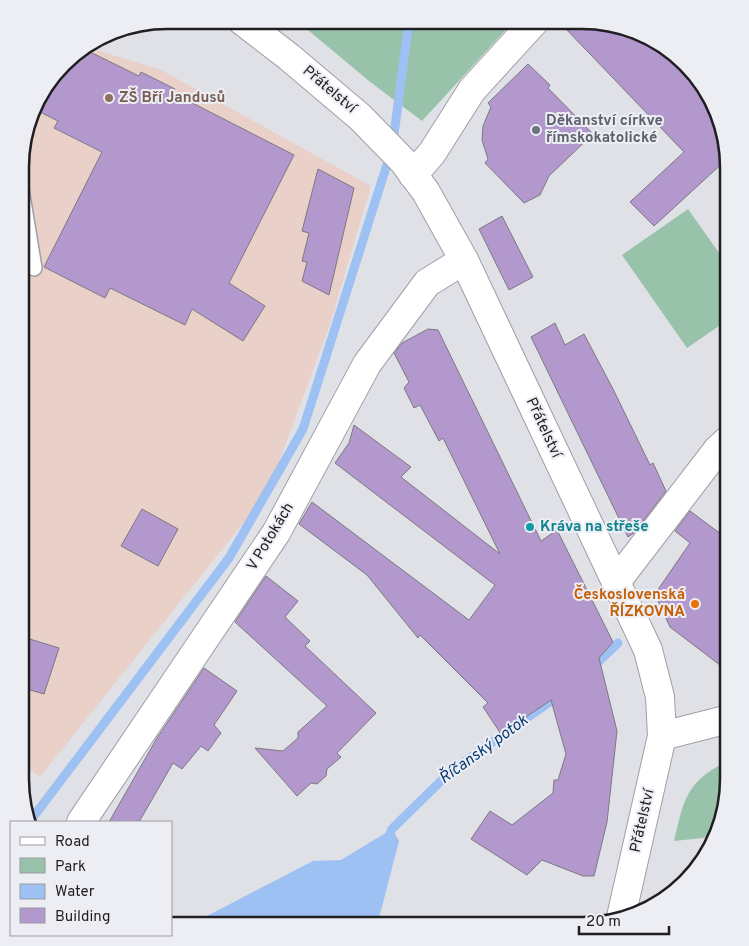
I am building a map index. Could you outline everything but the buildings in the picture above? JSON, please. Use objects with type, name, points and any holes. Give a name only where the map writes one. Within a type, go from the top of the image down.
[{"type":"street","name":"Přátelství","points":[[252,29],[289,57],[360,117],[408,168],[464,260],[648,650],[656,674],[660,697],[662,736],[622,912]]},
{"type":"street","points":[[408,168],[432,152],[472,90],[528,29]]},
{"type":"street","name":"V Potokách","points":[[82,821],[276,532],[367,364],[428,283],[464,260]]},
{"type":"street","points":[[616,582],[720,447]]},
{"type":"street","points":[[662,736],[720,721]]},
{"type":"lane","points":[[29,238],[34,268]]},
{"type":"shaded area","points":[[95,49],[161,70],[371,186],[330,324],[268,492],[40,777],[29,769],[30,149],[33,131],[47,98],[63,76],[83,57]]},
{"type":"green space","points":[[307,29],[507,29],[422,121],[369,81]]},
{"type":"green space","points":[[688,209],[720,254],[720,325],[687,348],[622,255]]},
{"type":"green space","points":[[720,766],[718,806],[710,832],[707,838],[674,841],[687,798],[698,781],[707,773]]},
{"type":"water","points":[[392,829],[399,841],[379,917],[205,917],[313,861],[341,860]]},
{"type":"waterway","points":[[393,142],[408,29]]},
{"type":"waterway","points":[[34,817],[229,558],[303,429],[390,155]]},
{"type":"waterway","name":"Říčanský potok","points":[[592,668],[618,643]]},
{"type":"waterway","name":"Říčanský potok","points":[[388,838],[392,829],[450,772],[561,694]]},
{"type":"place","name":"ZŠ Bří Jandusů","points":[[109,98]]},
{"type":"place","name":"Děkanství církve římskokatolické","points":[[536,130]]},
{"type":"place","name":"Kráva na střeše","points":[[530,527]]},
{"type":"place","name":"Československá ŘÍZKOVNA","points":[[695,604]]}]
